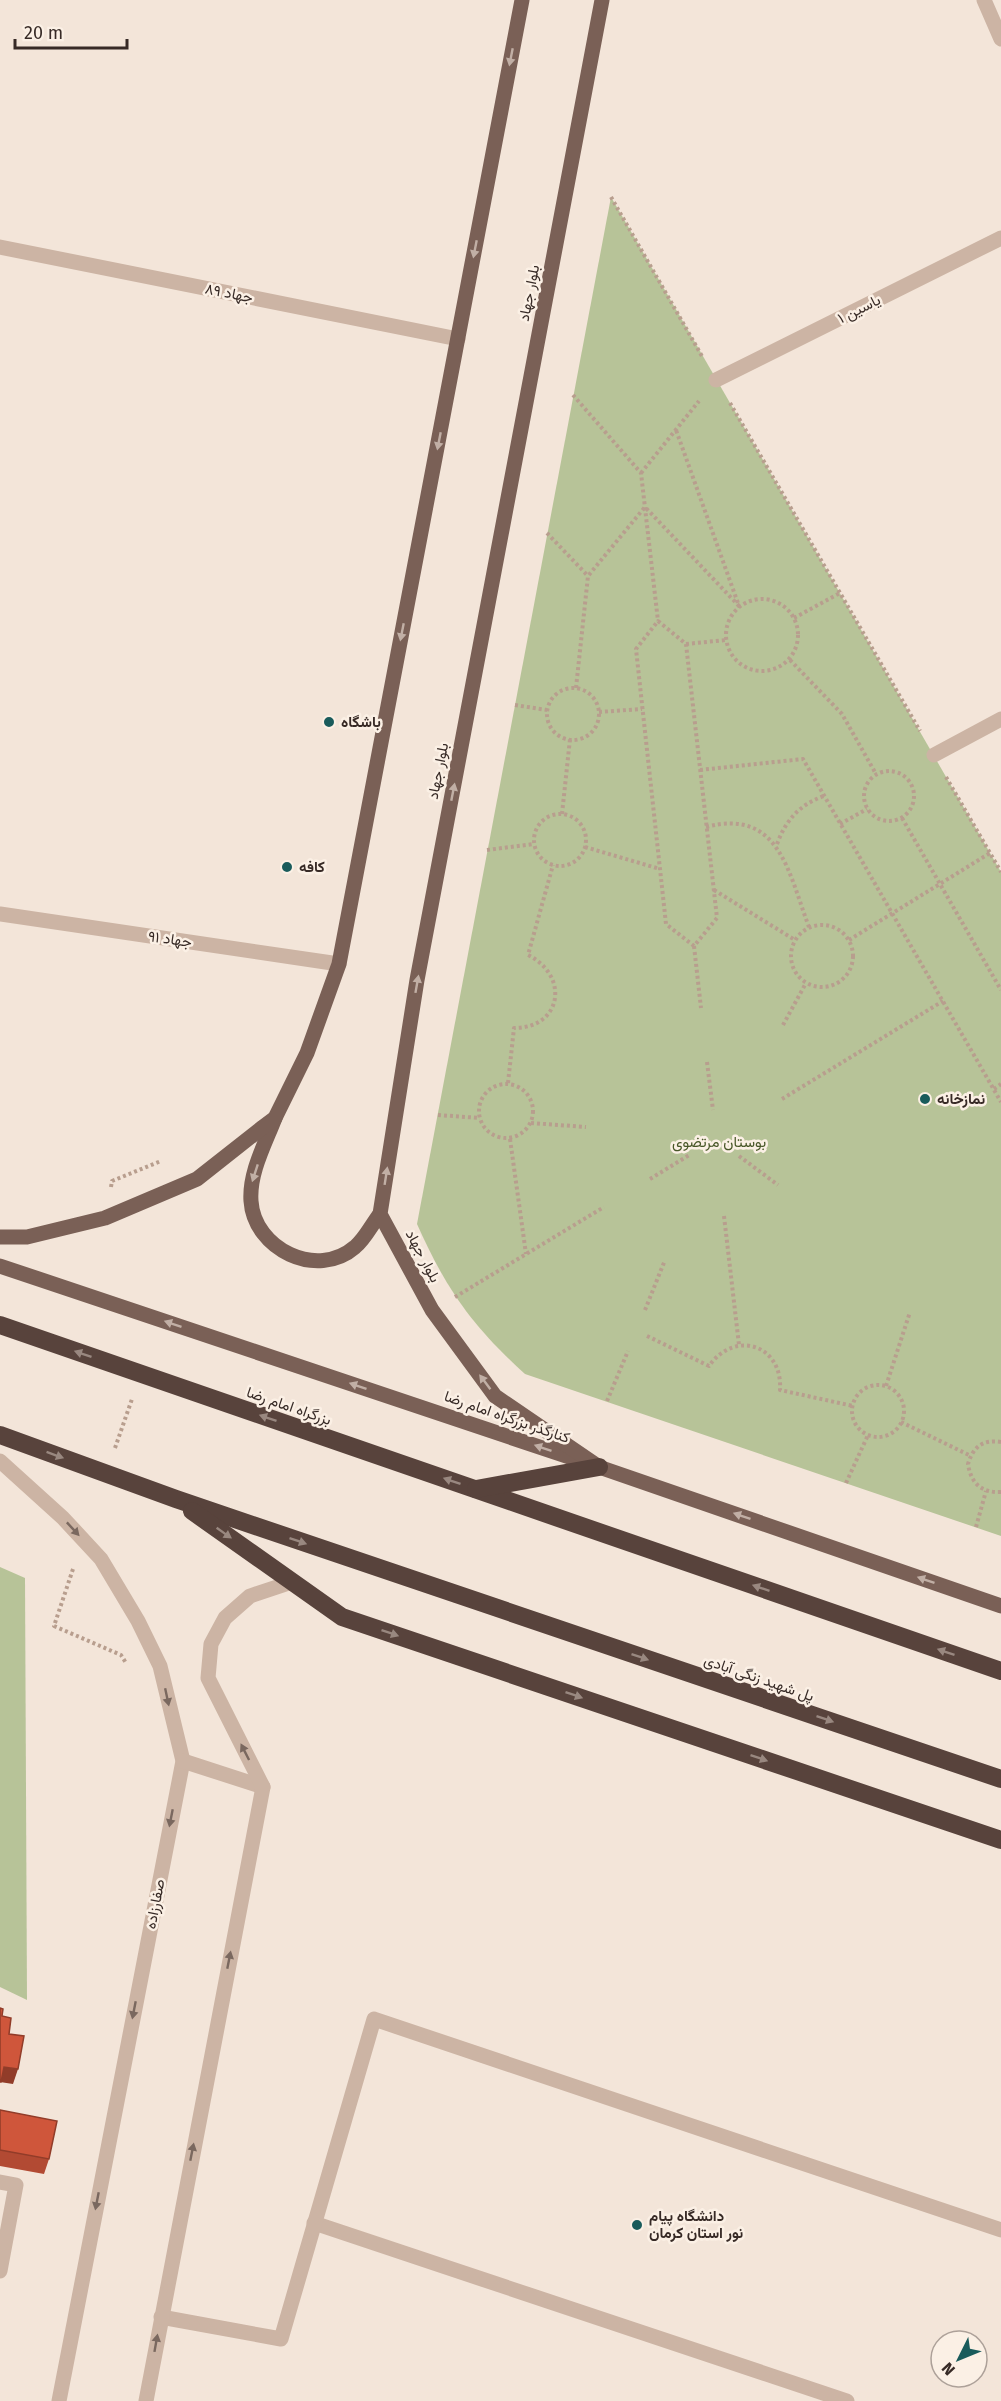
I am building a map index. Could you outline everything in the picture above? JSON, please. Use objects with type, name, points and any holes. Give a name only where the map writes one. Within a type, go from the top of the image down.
[{"type":"highway","name":"بزرگراه امام رضا","points":[[0,1325],[1001,1671]]},
{"type":"highway","points":[[0,1436],[176,1499],[342,1617],[1001,1840]]},
{"type":"highway","points":[[475,1489],[599,1467]]},
{"type":"highway","name":"پل شهید زنگی آبادی","points":[[176,1499],[1001,1779]]},
{"type":"main road","points":[[380,1214],[355,1247],[335,1258],[312,1261],[290,1256],[270,1243],[257,1225],[251,1203],[252,1180],[275,1118],[307,1053],[339,964],[522,0]]},
{"type":"main road","name":"بلوار جهاد","points":[[599,1467],[495,1396],[432,1310],[380,1214],[419,969],[602,0]]},
{"type":"main road","points":[[0,1237],[27,1237],[105,1218],[197,1179],[275,1118]]},
{"type":"main road","name":"کنارگذر بزرگراه امام رضا","points":[[0,1266],[599,1467],[1001,1606]]},
{"type":"street","points":[[984,0],[1001,39]]},
{"type":"street","name":"یاسین ۱","points":[[716,380],[1001,238]]},
{"type":"street","name":"جهاد ۸۹","points":[[0,247],[458,339]]},
{"type":"street","points":[[934,755],[1001,719]]},
{"type":"street","name":"جهاد ۹۱","points":[[0,914],[339,964]]},
{"type":"street","name":"صفارزاده","points":[[0,1461],[63,1518],[106,1568],[160,1666],[183,1761],[58,2401]]},
{"type":"street","points":[[146,2401],[160,2317],[262,1787],[208,1678],[211,1644],[225,1618],[250,1596],[292,1582]]},
{"type":"street","points":[[183,1761],[262,1787]]},
{"type":"street","points":[[160,2317],[280,2339],[374,2019],[1001,2230]]},
{"type":"street","points":[[0,2182],[16,2185],[0,2271]]},
{"type":"street","points":[[314,2223],[847,2401]]},
{"type":"path","points":[[611,197],[1001,872]]},
{"type":"path","points":[[642,473],[716,380]]},
{"type":"path","points":[[573,395],[642,473],[658,621],[686,644],[717,918],[694,946]]},
{"type":"path","points":[[676,430],[739,606]]},
{"type":"path","points":[[645,507],[739,606]]},
{"type":"path","points":[[576,688],[588,576],[645,507]]},
{"type":"path","points":[[547,533],[588,576]]},
{"type":"path","points":[[794,618],[840,593]]},
{"type":"path","points":[[763,599],[775,601],[794,618],[798,640],[790,660],[772,670],[751,670],[739,664],[730,653],[726,640],[731,616],[739,606],[763,599]]},
{"type":"path","points":[[658,621],[636,649],[642,709],[666,924],[694,946],[701,1008]]},
{"type":"path","points":[[686,644],[726,640]]},
{"type":"path","points":[[790,660],[842,714],[876,774]]},
{"type":"path","points":[[576,688],[594,699],[599,712],[594,729],[588,735],[570,740],[562,737],[550,726],[547,710],[560,691],[576,688]]},
{"type":"path","points":[[515,705],[547,710]]},
{"type":"path","points":[[599,712],[642,709]]},
{"type":"path","points":[[562,814],[570,740]]},
{"type":"path","points":[[700,770],[803,759],[1001,1102]]},
{"type":"path","points":[[885,771],[896,772],[904,776],[911,784],[914,793],[913,803],[909,812],[902,818],[892,822],[883,820],[867,809],[864,790],[876,774],[885,771]]},
{"type":"path","points":[[777,844],[783,827],[795,812],[810,801],[824,796]]},
{"type":"path","points":[[840,824],[867,809]]},
{"type":"path","points":[[562,814],[576,820],[581,825],[586,840],[585,847],[576,861],[561,866],[553,865],[540,857],[534,844],[538,826],[545,819],[562,814]]},
{"type":"path","points":[[902,818],[1001,990]]},
{"type":"path","points":[[706,827],[722,822],[743,823],[761,831],[777,844],[810,927]]},
{"type":"path","points":[[488,850],[534,844]]},
{"type":"path","points":[[585,847],[660,869]]},
{"type":"path","points":[[849,940],[990,854]]},
{"type":"path","points":[[508,1083],[514,1028],[533,1026],[548,1014],[554,1003],[556,991],[551,974],[539,960],[528,955],[553,865]]},
{"type":"path","points":[[713,890],[795,940]]},
{"type":"path","points":[[826,925],[835,928],[849,940],[853,960],[844,978],[826,988],[806,983],[793,969],[791,949],[795,940],[810,927],[826,925]]},
{"type":"path","points":[[783,1025],[806,983]]},
{"type":"path","points":[[782,1099],[943,1001]]},
{"type":"path","points":[[707,1062],[713,1110]]},
{"type":"path","points":[[508,1083],[524,1091],[533,1106],[531,1123],[526,1130],[510,1139],[491,1134],[480,1118],[480,1101],[485,1094],[491,1088],[508,1083]]},
{"type":"path","points":[[994,1089],[1001,1084]]},
{"type":"path","points":[[438,1115],[480,1118]]},
{"type":"path","points":[[531,1123],[586,1127]]},
{"type":"path","points":[[510,1139],[526,1254]]},
{"type":"path","points":[[650,1179],[691,1154]]},
{"type":"path","points":[[739,1156],[778,1185]]},
{"type":"path","points":[[112,1181],[161,1161]]},
{"type":"path","points":[[454,1298],[604,1206]]},
{"type":"path","points":[[724,1216],[739,1345]]},
{"type":"path","points":[[645,1310],[665,1260]]},
{"type":"path","points":[[886,1386],[910,1312]]},
{"type":"path","points":[[647,1336],[710,1366],[717,1355],[727,1348],[739,1345],[762,1350],[770,1357],[781,1378],[780,1390],[853,1406]]},
{"type":"path","points":[[607,1401],[628,1351]]},
{"type":"path","points":[[886,1386],[900,1397],[904,1414],[902,1422],[891,1434],[876,1437],[868,1435],[855,1423],[853,1406],[865,1388],[886,1386]]},
{"type":"path","points":[[902,1422],[971,1456]]},
{"type":"path","points":[[846,1483],[868,1435]]},
{"type":"path","points":[[1001,1442],[983,1443],[971,1456],[968,1464],[973,1480],[986,1491],[1001,1492]]},
{"type":"path","points":[[976,1527],[986,1491]]},
{"type":"path","points":[[54,1626],[87,1641]]},
{"type":"green space","name":"بوستان مرتضوی","points":[[611,197],[1001,872],[1001,1536],[525,1374],[475,1323],[462,1305],[439,1268],[417,1224]]},
{"type":"green space","points":[[0,1567],[25,1578],[27,2000],[0,1987]]},
{"type":"building","points":[[0,2008],[3,2009],[2,2016],[11,2018],[9,2034],[24,2036],[18,2069],[4,2067],[1,2082],[0,2082]]},
{"type":"building","points":[[0,2110],[57,2121],[49,2159],[0,2150]]},
{"type":"place","name":"باشگاه","points":[[329,722]]},
{"type":"place","name":"کافه","points":[[287,867]]},
{"type":"place","name":"نمازخانه","points":[[925,1099]]},
{"type":"place","name":"دانشگاه پیام نور استان کرمان","points":[[637,2225]]}]
